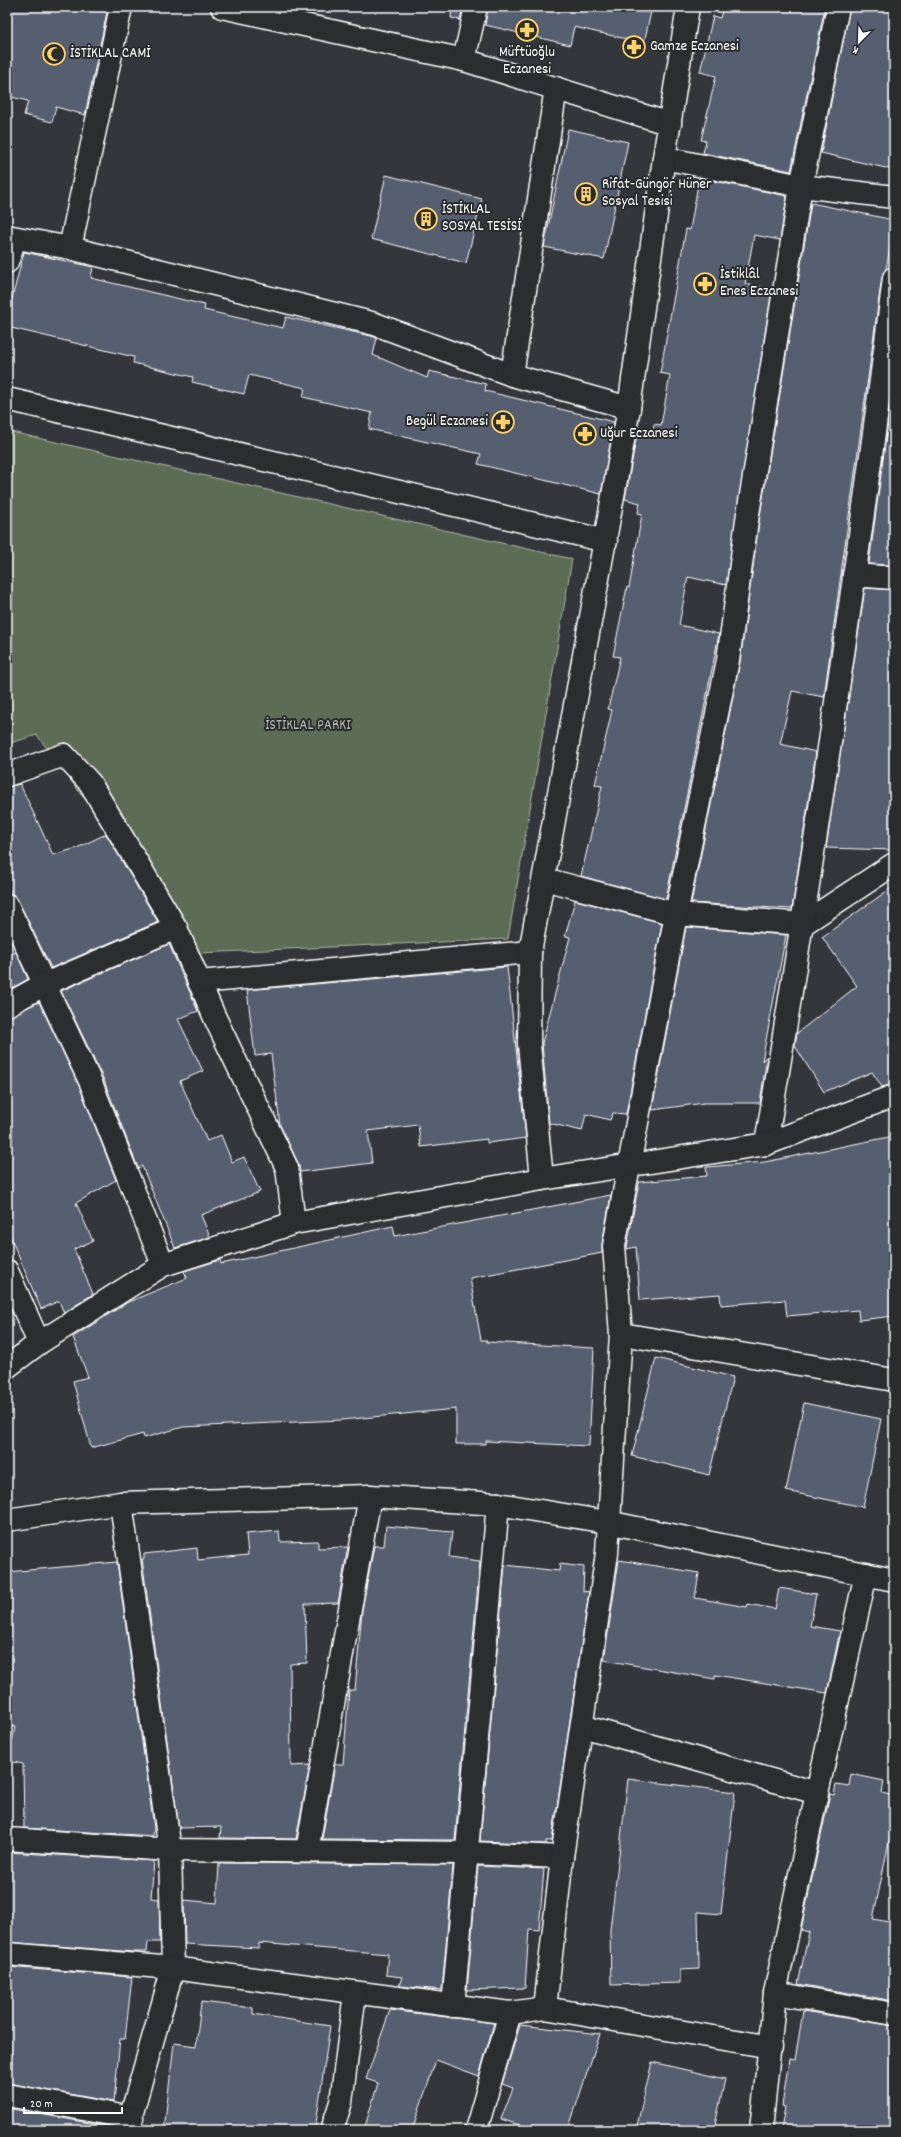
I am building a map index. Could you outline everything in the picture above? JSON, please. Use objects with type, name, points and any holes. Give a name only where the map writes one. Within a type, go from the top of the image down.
[{"type":"street","points":[[70,248],[121,7]]},
{"type":"street","points":[[222,7],[464,60],[670,124]]},
{"type":"street","points":[[464,60],[476,7]]},
{"type":"street","points":[[542,1179],[529,1044],[530,952],[629,408],[664,158],[688,7]]},
{"type":"street","points":[[545,2008],[562,1857],[606,1553],[621,1334],[614,1246],[676,914],[728,660],[747,520],[801,186],[838,7]]},
{"type":"street","points":[[512,374],[556,88]]},
{"type":"street","points":[[664,158],[801,186],[894,197]]},
{"type":"street","points":[[7,262],[11,238],[70,248],[375,324],[512,374],[629,408]]},
{"type":"street","points":[[766,1144],[803,924],[854,575],[894,278]]},
{"type":"street","points":[[7,399],[606,541]]},
{"type":"street","points":[[854,575],[894,578]]},
{"type":"street","points":[[7,775],[64,755],[90,783],[176,928],[199,982],[287,1168],[294,1223]]},
{"type":"street","points":[[544,879],[676,914],[803,924],[894,864]]},
{"type":"street","points":[[7,905],[90,1083],[163,1265]]},
{"type":"street","points":[[7,1005],[45,984],[176,928]]},
{"type":"street","points":[[199,982],[530,952]]},
{"type":"street","points":[[7,1368],[39,1343],[163,1265],[294,1223],[542,1179],[766,1144],[894,1096]]},
{"type":"street","points":[[7,1271],[39,1343]]},
{"type":"street","points":[[621,1334],[894,1380]]},
{"type":"street","points":[[307,1851],[370,1496]]},
{"type":"street","points":[[7,1520],[121,1502],[370,1496],[498,1504],[607,1522],[894,1580]]},
{"type":"street","points":[[7,2095],[129,2124],[173,1968],[170,1850],[121,1502]]},
{"type":"street","points":[[453,2006],[468,1853],[498,1504]]},
{"type":"street","points":[[761,2130],[771,2047],[775,1993],[817,1793],[866,1574]]},
{"type":"street","points":[[582,1726],[817,1793]]},
{"type":"street","points":[[7,1839],[170,1850],[468,1853],[562,1857]]},
{"type":"street","points":[[7,1954],[173,1968],[510,2013],[545,2008],[771,2047]]},
{"type":"street","points":[[332,2130],[341,2102],[355,1993]]},
{"type":"street","points":[[775,1993],[894,2014]]},
{"type":"street","points":[[476,2130],[510,2013]]},
{"type":"green space","name":"İSTİKLAL PARKI","points":[[7,431],[572,559],[508,939],[199,953],[37,735],[7,744]]},
{"type":"building","name":"İSTİKLAL CAMİ","points":[[7,7],[87,7],[107,12],[85,115],[56,107],[52,122],[24,115],[28,101],[7,96]]},
{"type":"building","points":[[452,7],[463,7],[460,20],[451,18]]},
{"type":"building","points":[[488,7],[652,7],[644,43],[574,27],[570,45],[485,25]]},
{"type":"building","points":[[723,7],[825,7],[791,171],[703,153],[706,141],[701,140],[716,76],[700,72],[713,16],[720,18]]},
{"type":"building","points":[[850,7],[894,7],[894,170],[821,153]]},
{"type":"building","name":"Rifat-Güngör Hüner Sosyal Tesisi","points":[[568,129],[628,142],[604,259],[544,247]]},
{"type":"building","name":"İSTİKLAL SOSYAL TESİSİ","points":[[386,175],[482,199],[466,263],[371,239]]},
{"type":"building","points":[[699,178],[787,196],[780,240],[754,235],[745,284],[772,289],[726,585],[688,577],[679,625],[719,634],[666,899],[581,876],[602,786],[595,785],[612,710],[608,709],[620,657],[613,656],[627,587],[629,588],[642,514],[638,513],[640,503],[625,499],[638,428],[653,432],[654,424],[661,425],[670,375],[660,373],[686,229],[690,230]]},
{"type":"building","points":[[811,203],[894,220],[894,227],[886,269],[882,276],[824,697],[792,691],[780,744],[816,752],[792,909],[691,903],[740,662],[759,522]]},
{"type":"building","points":[[24,252],[93,267],[91,278],[205,305],[204,310],[283,328],[286,317],[371,336],[377,338],[373,355],[427,378],[429,371],[486,384],[485,391],[614,422],[601,494],[478,464],[481,454],[369,429],[372,413],[303,397],[305,388],[249,375],[244,394],[192,382],[193,377],[133,363],[134,357],[7,327],[7,318]]},
{"type":"building","points":[[894,377],[894,565],[869,564]]},
{"type":"building","points":[[865,588],[894,590],[894,850],[826,848]]},
{"type":"building","points":[[20,784],[53,855],[77,848],[106,834],[158,922],[51,968],[18,900],[12,894],[7,884],[7,787]]},
{"type":"building","points":[[894,886],[894,1084],[882,1087],[872,1072],[824,1092],[795,1046],[797,1033],[857,986],[822,937]]},
{"type":"building","points":[[575,900],[662,923],[626,1114],[613,1113],[610,1120],[586,1114],[582,1131],[549,1123],[542,1043],[570,937],[565,936]]},
{"type":"building","points":[[686,927],[786,935],[762,1061],[767,1056],[760,1103],[704,1103],[652,1110]]},
{"type":"building","points":[[169,944],[198,1011],[178,1019],[203,1071],[180,1081],[207,1141],[221,1135],[232,1162],[244,1157],[260,1192],[201,1215],[210,1237],[175,1248],[142,1166],[138,1168],[103,1078],[61,991]]},
{"type":"building","points":[[16,952],[28,979],[7,991],[7,956]]},
{"type":"building","points":[[507,967],[526,1138],[487,1143],[487,1139],[421,1147],[418,1125],[368,1131],[372,1163],[300,1172],[298,1163],[280,1125],[271,1054],[255,1056],[247,990]]},
{"type":"building","points":[[39,1002],[80,1088],[116,1180],[76,1203],[93,1241],[74,1249],[93,1294],[64,1313],[59,1301],[41,1309],[7,1229],[7,1017]]},
{"type":"building","points":[[894,1136],[894,1316],[859,1320],[858,1310],[787,1316],[785,1300],[721,1305],[720,1294],[640,1300],[636,1247],[627,1249],[639,1182],[707,1176],[706,1167],[765,1162]]},
{"type":"building","points":[[611,1195],[602,1244],[602,1253],[470,1278],[481,1340],[487,1340],[487,1342],[594,1348],[589,1446],[486,1441],[486,1444],[456,1444],[456,1409],[341,1420],[183,1427],[144,1438],[143,1434],[91,1448],[73,1381],[88,1377],[73,1337],[128,1302],[187,1278],[184,1271],[220,1260],[221,1264],[393,1226],[395,1236]]},
{"type":"building","points":[[656,1358],[733,1377],[709,1475],[632,1456]]},
{"type":"building","points":[[804,1403],[881,1419],[863,1507],[786,1491]]},
{"type":"building","points":[[386,1526],[452,1532],[449,1557],[480,1561],[455,1840],[322,1839],[335,1764],[343,1764],[349,1690],[355,1690],[362,1610],[374,1546],[384,1546]]},
{"type":"building","points":[[279,1531],[280,1542],[318,1541],[318,1548],[348,1547],[338,1603],[305,1604],[307,1663],[290,1664],[291,1766],[310,1765],[296,1839],[220,1838],[221,1827],[179,1828],[142,1559],[144,1559],[144,1554],[197,1548],[198,1560],[248,1555],[246,1534]]},
{"type":"building","points":[[619,1560],[699,1573],[695,1598],[747,1607],[748,1604],[775,1609],[779,1588],[816,1594],[810,1626],[840,1631],[827,1693],[715,1675],[715,1679],[604,1660]]},
{"type":"building","points":[[117,1562],[154,1828],[153,1836],[24,1828],[23,1764],[8,1761],[15,1727],[7,1726],[7,1572]]},
{"type":"building","points":[[560,1564],[584,1567],[583,1591],[589,1592],[552,1841],[546,1841],[546,1844],[480,1841],[505,1565],[559,1571]]},
{"type":"building","points":[[851,1774],[884,1781],[882,1793],[894,1796],[894,1818],[873,1919],[894,1923],[894,2001],[798,1984],[809,1932],[801,1930],[830,1794],[834,1795],[836,1784],[849,1786]]},
{"type":"building","points":[[628,1779],[735,1792],[721,1914],[698,1912],[699,1969],[680,1970],[680,1983],[611,1985],[610,1930]]},
{"type":"building","points":[[7,1852],[154,1861],[151,1898],[159,1899],[160,1942],[148,1942],[147,1952],[134,1952],[7,1942]]},
{"type":"building","points":[[219,1863],[453,1865],[442,1990],[399,1986],[402,1977],[386,1975],[388,1954],[259,1943],[259,1948],[185,1944],[184,1900],[217,1903]]},
{"type":"building","points":[[478,1866],[544,1869],[539,1930],[529,1929],[525,1988],[467,1990]]},
{"type":"building","points":[[7,1967],[132,1977],[125,2039],[120,2039],[114,2102],[7,2083]]},
{"type":"building","points":[[201,2002],[253,2008],[253,2014],[330,2026],[315,2130],[164,2130],[174,2043],[196,2046]]},
{"type":"building","points":[[390,2010],[494,2023],[479,2076],[436,2060],[412,2130],[364,2130],[378,2083],[366,2079]]},
{"type":"building","points":[[803,2011],[894,2026],[894,2130],[781,2130],[785,2107],[782,2106],[789,2059],[795,2060]]},
{"type":"building","points":[[520,2025],[600,2034],[568,2130],[534,2130],[501,2119],[513,2088],[502,2084]]},
{"type":"building","points":[[652,2062],[725,2079],[714,2130],[636,2130]]},
{"type":"building","points":[[7,2108],[111,2127],[111,2130],[7,2130]]},
{"type":"place","name":"Müftüoğlu Eczanesi","points":[[527,30]]},
{"type":"place","name":"Gamze Eczanesi","points":[[634,47]]},
{"type":"place","name":"İSTİKLAL CAMİ","points":[[54,54]]},
{"type":"place","name":"Rifat-Güngör Hüner Sosyal Tesisi","points":[[586,194]]},
{"type":"place","name":"İSTİKLAL SOSYAL TESİSİ","points":[[426,219]]},
{"type":"place","name":"İstiklâl Enes Eczanesi","points":[[705,284]]},
{"type":"place","name":"Begül Eczanesi","points":[[503,422]]},
{"type":"place","name":"Uğur Eczanesi","points":[[585,434]]}]
